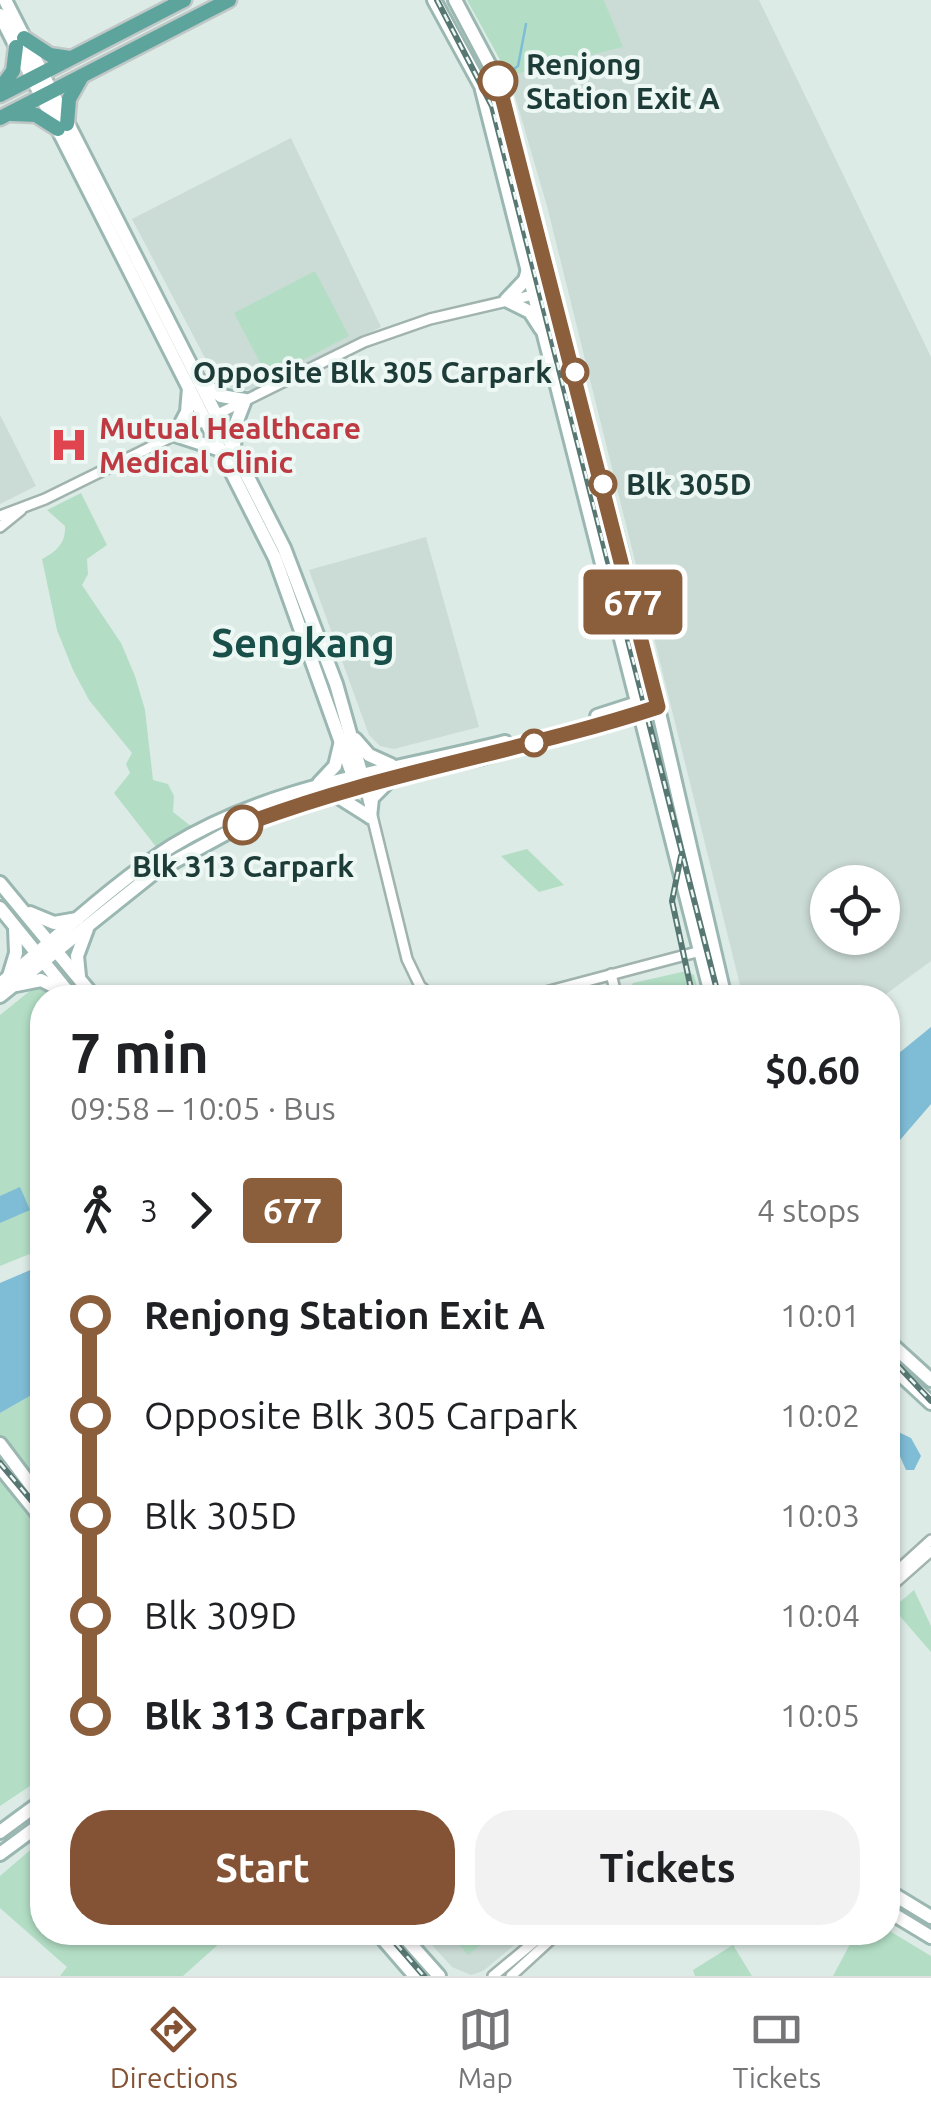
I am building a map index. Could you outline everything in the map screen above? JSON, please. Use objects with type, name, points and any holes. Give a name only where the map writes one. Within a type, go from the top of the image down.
[{"type":"main road","points":[[4,0],[20,42],[228,451],[346,732],[358,779]]},
{"type":"main road","points":[[0,91],[184,0]]},
{"type":"main road","points":[[3,116],[229,0]]},
{"type":"main road","points":[[434,0],[481,86],[529,264],[646,743],[706,950],[720,985]]},
{"type":"main road","points":[[455,0],[498,81],[554,290],[657,702],[710,985]]},
{"type":"main road","points":[[0,15],[20,42],[50,55],[70,58]]},
{"type":"main road","points":[[0,91],[13,71],[20,42]]},
{"type":"main road","points":[[63,126],[69,99],[83,75]]},
{"type":"main road","points":[[3,116],[36,116],[63,126]]},
{"type":"main road","points":[[529,264],[525,280],[506,300],[530,312],[548,340]]},
{"type":"main road","points":[[192,381],[221,396],[245,400],[228,451]]},
{"type":"main road","points":[[192,381],[187,412],[175,436],[228,451]]},
{"type":"main road","points":[[614,716],[626,693],[629,673]]},
{"type":"main road","points":[[80,978],[77,956],[85,922],[172,846],[235,816],[316,786],[393,772],[657,702]]},
{"type":"main road","points":[[614,716],[646,743]]},
{"type":"main road","points":[[346,732],[393,772]]},
{"type":"main road","points":[[316,786],[335,766],[346,732]]},
{"type":"main road","points":[[332,793],[370,817],[375,793],[393,772]]},
{"type":"main road","points":[[7,982],[190,849],[358,779]]},
{"type":"main road","points":[[0,884],[85,985]]},
{"type":"main road","points":[[0,908],[63,985]]},
{"type":"main road","points":[[22,908],[54,922],[85,922]]},
{"type":"main road","points":[[0,996],[16,953],[14,925]]},
{"type":"main road","points":[[7,982],[40,980],[49,985]]},
{"type":"main road","points":[[900,1351],[931,1380]]},
{"type":"main road","points":[[900,1374],[931,1403]]},
{"type":"main road","points":[[0,1444],[30,1484]]},
{"type":"main road","points":[[0,1467],[30,1504]]},
{"type":"main road","points":[[0,1832],[30,1810]]},
{"type":"main road","points":[[0,1854],[30,1831]]},
{"type":"main road","points":[[900,1899],[931,1918]]},
{"type":"main road","points":[[900,1918],[931,1937]]},
{"type":"main road","points":[[389,1945],[416,1976]]},
{"type":"main road","points":[[412,1945],[439,1974]]},
{"type":"street","points":[[0,526],[22,510],[210,417],[401,328],[554,290]]},
{"type":"street","points":[[0,516],[22,510]]},
{"type":"street","points":[[358,779],[412,973],[423,985]]},
{"type":"street","points":[[571,985],[706,950]]},
{"type":"street","points":[[611,974],[614,985]]},
{"type":"street","points":[[900,1567],[931,1540]]},
{"type":"street","points":[[900,1579],[931,1551]]},
{"type":"street","points":[[493,1976],[530,1945]]},
{"type":"street","points":[[511,1976],[545,1945]]},
{"type":"shaded area","points":[[604,0],[759,0],[931,357],[931,961],[898,985],[740,985],[547,206],[509,76],[622,47]]},
{"type":"shaded area","points":[[291,138],[381,327],[254,389],[238,391],[216,379],[132,219]]},
{"type":"shaded area","points":[[0,415],[36,486],[0,504]]},
{"type":"shaded area","points":[[426,537],[479,727],[394,749],[380,746],[369,735],[309,570]]},
{"type":"shaded area","points":[[432,1945],[514,1945],[483,1971],[471,1975],[452,1967]]},
{"type":"green space","points":[[467,0],[604,0],[623,47],[509,76]]},
{"type":"green space","points":[[315,271],[349,336],[268,378],[234,313]]},
{"type":"green space","points":[[81,493],[107,545],[87,559],[88,574],[82,585],[121,643],[135,676],[145,710],[153,780],[168,784],[174,796],[173,812],[192,827],[157,848],[114,793],[130,773],[126,764],[132,753],[89,700],[57,630],[42,559],[59,546],[65,526],[47,510]]},
{"type":"green space","points":[[527,849],[564,885],[539,892],[501,856]]},
{"type":"green space","points":[[686,971],[694,975],[697,985],[632,985]]},
{"type":"green space","points":[[30,991],[30,1254],[0,1266],[0,1015]]},
{"type":"green space","points":[[30,1396],[30,1786],[0,1806],[0,1413]]},
{"type":"green space","points":[[914,1590],[931,1626],[931,1652],[900,1616],[900,1602]]},
{"type":"green space","points":[[30,1850],[30,1934],[0,1908],[0,1876]]},
{"type":"green space","points":[[900,1937],[931,1956],[931,1976],[833,1976],[850,1945],[900,1945]]},
{"type":"green space","points":[[42,1945],[218,1945],[183,1976],[60,1976],[67,1967]]},
{"type":"green space","points":[[459,1945],[480,1945],[468,1955]]},
{"type":"green space","points":[[733,1945],[752,1976],[695,1976],[693,1970]]},
{"type":"water","points":[[931,1027],[931,1104],[900,1140],[900,1052]]},
{"type":"water","points":[[20,1187],[30,1210],[0,1223],[0,1196]]},
{"type":"water","points":[[30,1270],[30,1396],[0,1413],[0,1283]]},
{"type":"water","points":[[900,1433],[911,1438],[921,1456],[914,1470],[906,1470],[900,1456]]},
{"type":"waterway","points":[[508,73],[518,66],[526,24]]},
{"type":"railway","points":[[437,0],[492,106],[716,985]]},
{"type":"railway","points":[[525,179],[560,325]]},
{"type":"railway","points":[[681,856],[672,901],[690,985]]},
{"type":"railway","points":[[900,1368],[931,1401]]},
{"type":"railway","points":[[0,1463],[30,1499]]},
{"type":"railway","points":[[397,1945],[424,1976]]},
{"type":"bus line","name":"677","points":[[243,825],[356,785],[480,758],[658,707],[498,81]]},
{"type":"place","name":"Renjong Station Exit A","points":[[498,81]]},
{"type":"place","name":"Opposite Blk 305 Carpark","points":[[575,372]]},
{"type":"place","name":"Mutual Healthcare Medical Clinic","points":[[69,445]]},
{"type":"place","name":"Blk 305D","points":[[603,484]]},
{"type":"place","name":"Blk 313 Carpark","points":[[243,825]]},
{"type":"district","name":"Sengkang","points":[[303,642]]}]
